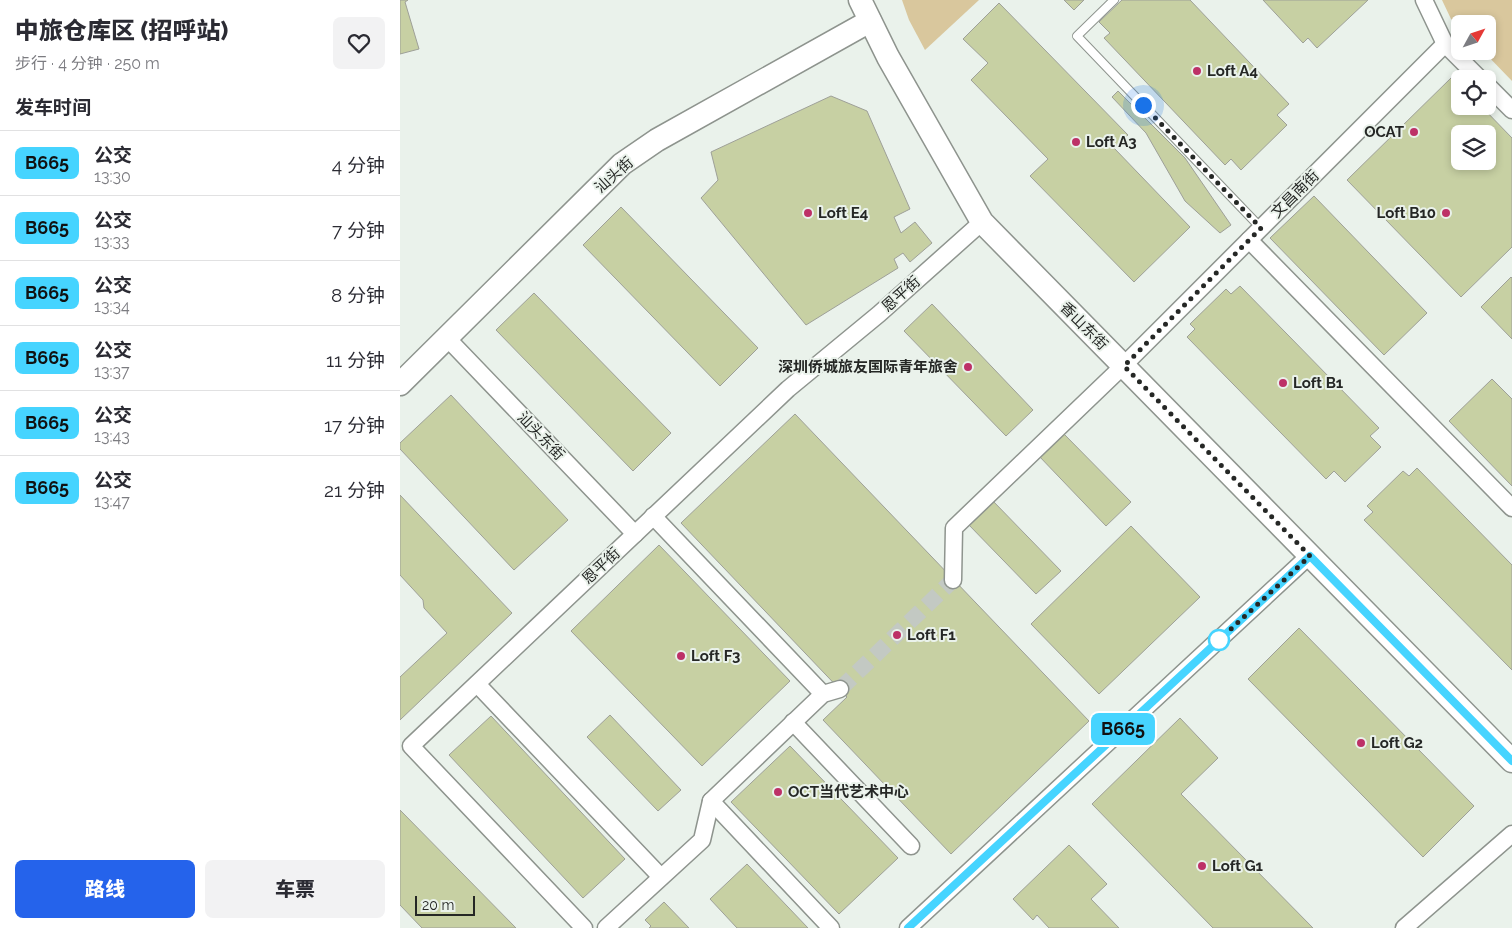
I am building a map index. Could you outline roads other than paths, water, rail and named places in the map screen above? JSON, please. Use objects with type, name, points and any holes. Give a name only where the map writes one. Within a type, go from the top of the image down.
[{"type":"street","name":"香山东街","points":[[860,0],[888,56],[982,222],[1512,761]]},
{"type":"street","points":[[1424,0],[1445,44],[1471,70]]},
{"type":"street","name":"汕头街","points":[[400,384],[622,164],[657,140],[870,21]]},
{"type":"street","name":"文昌南街","points":[[953,580],[954,528],[1124,366],[1445,44]]},
{"type":"street","points":[[1496,94],[1512,110]]},
{"type":"street","name":"恩平街","points":[[584,928],[406,744],[477,684],[788,389],[879,314],[982,222]]},
{"type":"street","points":[[1249,240],[1512,508]]},
{"type":"street","name":"汕头东街","points":[[447,338],[635,534]]},
{"type":"street","points":[[654,516],[823,694]]},
{"type":"street","points":[[908,928],[1310,556]]},
{"type":"street","points":[[477,684],[661,877]]},
{"type":"street","points":[[606,928],[702,840],[711,801],[823,694],[840,689]]},
{"type":"street","points":[[793,722],[910,846]]},
{"type":"street","points":[[711,801],[831,928]]},
{"type":"street","points":[[1404,928],[1512,834]]},
{"type":"lane","points":[[1114,0],[1077,36],[1261,228]]},
{"type":"tunnel","points":[[840,689],[953,580]]},
{"type":"place","name":"Loft A4","points":[[1197,71]]},
{"type":"place","name":"OCAT","points":[[1414,132]]},
{"type":"place","name":"Loft A3","points":[[1076,142]]},
{"type":"place","name":"Loft E4","points":[[808,213]]},
{"type":"place","name":"Loft B10","points":[[1446,213]]},
{"type":"place","name":"深圳侨城旅友国际青年旅舍","points":[[968,367]]},
{"type":"place","name":"Loft B1","points":[[1283,383]]},
{"type":"place","name":"Loft F1","points":[[897,635]]},
{"type":"place","name":"Loft F3","points":[[681,656]]},
{"type":"place","name":"Loft G2","points":[[1361,743]]},
{"type":"place","name":"OCT当代艺术中心","points":[[778,792]]},
{"type":"place","name":"Loft G1","points":[[1202,866]]}]
